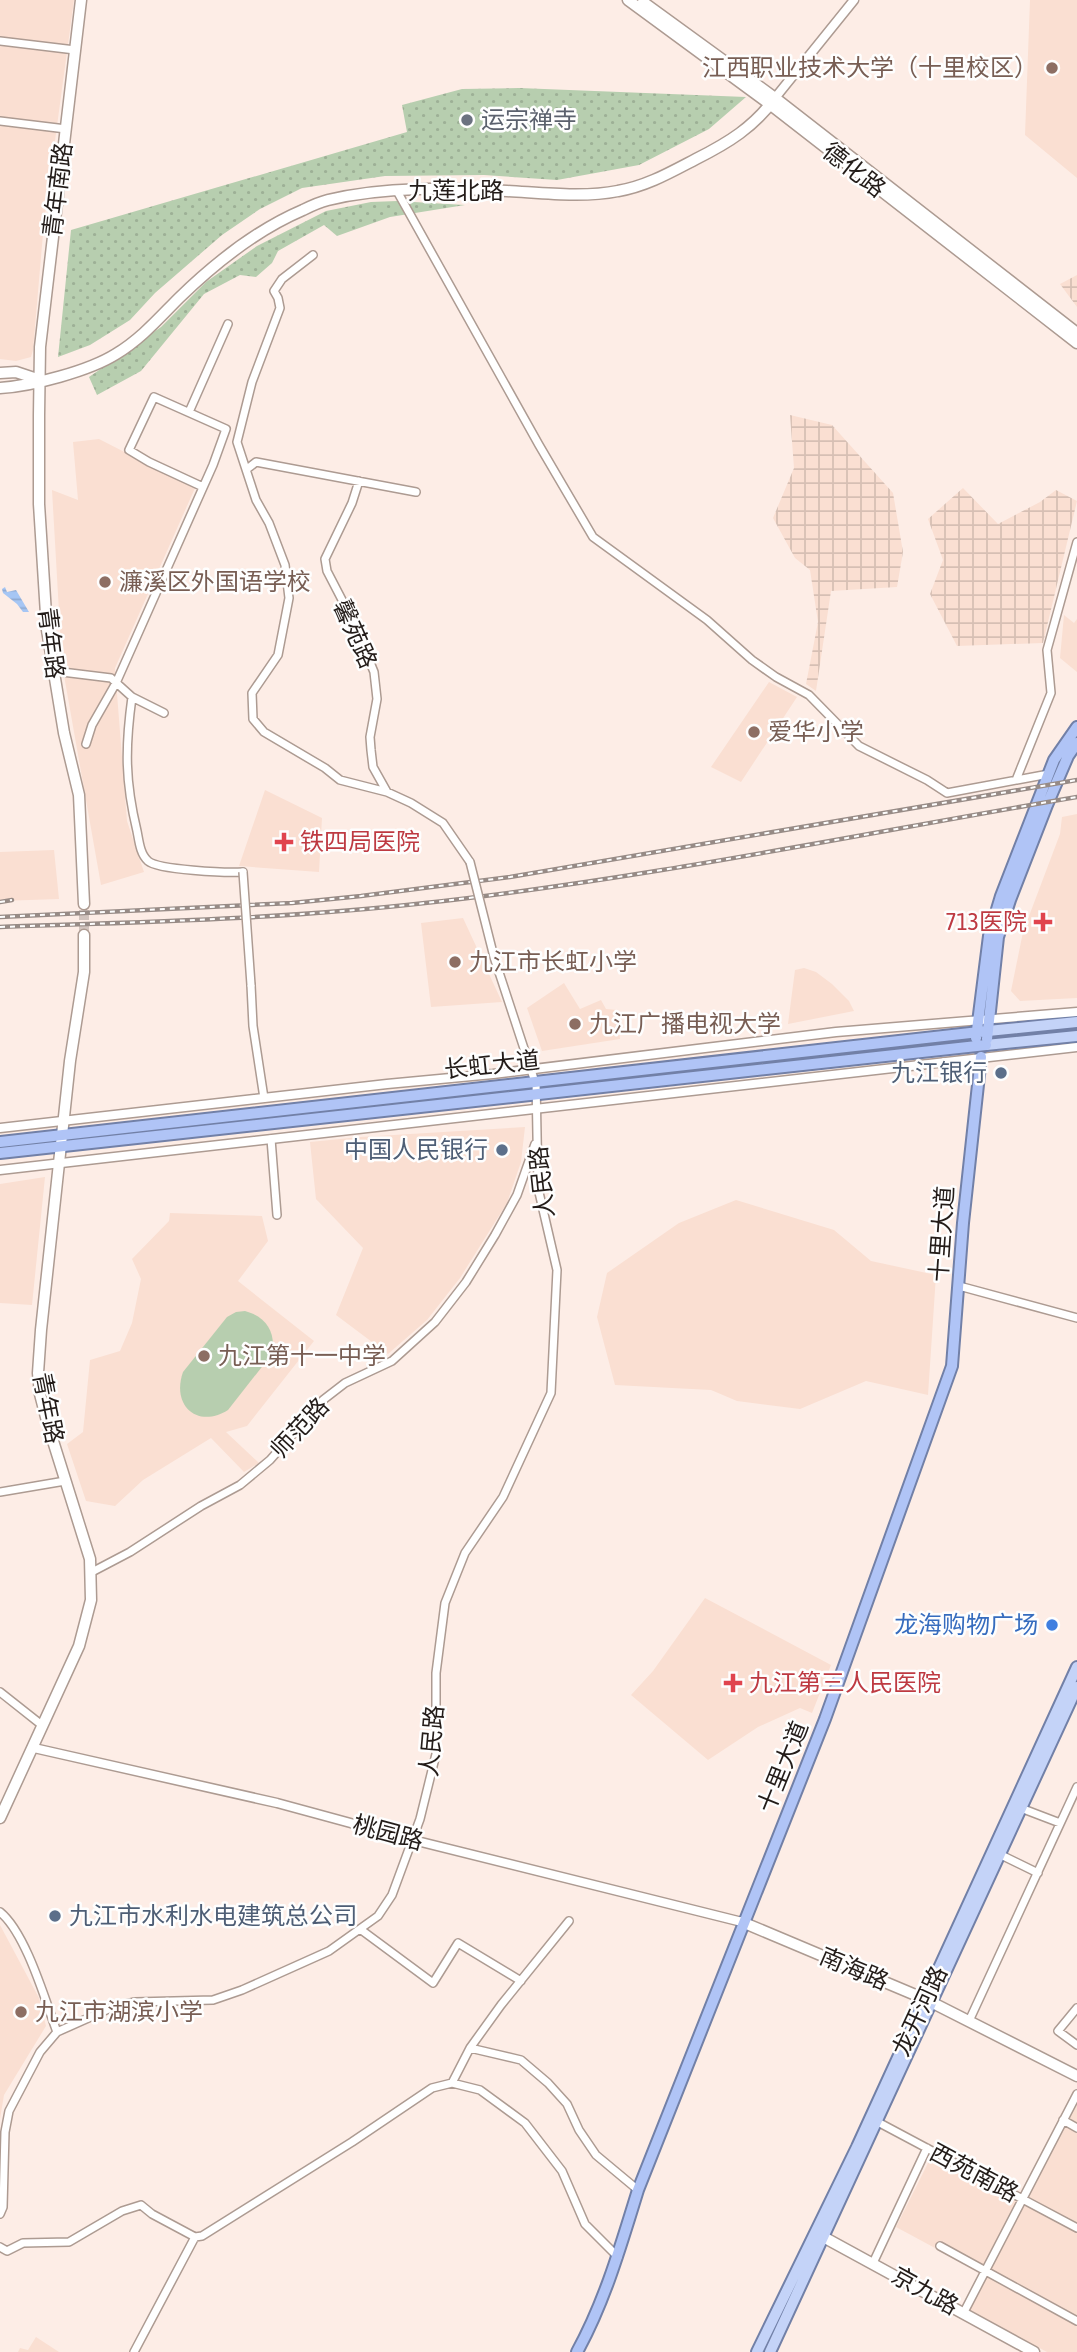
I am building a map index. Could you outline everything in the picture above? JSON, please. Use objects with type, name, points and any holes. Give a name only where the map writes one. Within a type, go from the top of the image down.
[{"type":"highway","points":[[981,1057],[989,936],[1001,896],[1054,760],[1077,727]]},
{"type":"highway","points":[[983,1026],[998,937],[1010,900],[1047,805],[1068,756],[1077,743]]},
{"type":"highway","name":"长虹大道","points":[[0,1153],[62,1141],[536,1085],[983,1026]]},
{"type":"highway","name":"长虹大道","points":[[536,1085],[981,1046]]},
{"type":"highway","name":"十里大道","points":[[576,2352],[618,2257],[638,2190],[742,1922],[825,1719],[952,1366],[963,1223],[981,1057]]},
{"type":"highway","name":"长虹大道","points":[[0,1142],[62,1141]]},
{"type":"main road","name":"青年南路","points":[[40,380],[40,347],[81,0]]},
{"type":"main road","name":"德化路","points":[[628,0],[773,102],[1077,343]]},
{"type":"main road","name":"德化路","points":[[640,0],[1077,333]]},
{"type":"main road","name":"九莲北路","points":[[0,388],[17,387],[79,370],[115,355],[146,332],[205,274],[272,223],[326,200],[397,191],[482,190],[555,194],[617,191],[646,184],[727,144],[748,129],[773,102]]},
{"type":"main road","points":[[0,373],[16,372],[40,380]]},
{"type":"main road","name":"青年路","points":[[40,380],[40,504],[47,630],[64,733],[79,795],[84,905]]},
{"type":"main road","name":"青年路","points":[[0,1818],[79,1646],[91,1600],[90,1559],[47,1425],[38,1373],[70,1061],[84,972],[84,935]]},
{"type":"main road","points":[[983,1026],[1077,1022]]},
{"type":"main road","points":[[981,1046],[1077,1036]]},
{"type":"main road","name":"龙开河路","points":[[757,2352],[819,2235],[874,2120],[1018,1807],[1077,1667]]},
{"type":"main road","name":"龙开河路","points":[[1018,1807],[1077,1688]]},
{"type":"main road","name":"南海路","points":[[742,1922],[929,2001],[1077,2076]]},
{"type":"main road","name":"龙开河路","points":[[770,2352],[819,2235]]},
{"type":"main road","name":"京九路","points":[[819,2235],[1034,2352]]},
{"type":"street","name":"九莲北路","points":[[773,102],[853,0]]},
{"type":"street","points":[[0,41],[75,50]]},
{"type":"street","points":[[0,121],[66,129]]},
{"type":"street","points":[[397,191],[593,537],[707,621],[752,660],[808,695],[859,746],[947,793],[1049,774]]},
{"type":"street","points":[[313,255],[282,279],[274,291],[280,308],[252,382],[238,432],[237,442],[256,500],[269,523],[285,565],[289,598],[278,654],[252,693],[253,719],[264,732],[325,768],[340,780],[387,792]]},
{"type":"street","points":[[189,412],[229,324]]},
{"type":"street","points":[[86,744],[92,725],[116,683],[204,487],[226,429],[154,397],[129,450],[204,487]]},
{"type":"street","points":[[247,469],[256,462],[415,492]]},
{"type":"street","name":"馨苑路","points":[[359,481],[352,503],[325,559],[327,571],[354,623],[374,672],[377,699],[370,737],[371,750],[373,767],[387,792]]},
{"type":"street","points":[[1016,780],[1051,693],[1047,650],[1077,542]]},
{"type":"street","points":[[54,671],[111,678],[132,697],[164,713]]},
{"type":"street","points":[[132,697],[126,768],[132,809],[144,857],[153,864],[222,873],[243,872],[253,1026],[264,1098]]},
{"type":"street","name":"人民路","points":[[0,2214],[3,2207],[5,2132],[9,2111],[40,2052],[57,2032],[113,2007],[135,2002],[213,2000],[242,1990],[329,1951],[378,1916],[392,1895],[413,1840],[436,1754],[436,1673],[445,1602],[465,1553],[503,1497],[551,1393],[556,1270],[538,1188],[536,1085],[532,1069],[494,957],[470,862],[443,823],[387,792]]},
{"type":"street","points":[[0,1128],[836,1032],[983,1026],[1077,1012]]},
{"type":"street","points":[[0,1170],[1077,1047]]},
{"type":"street","points":[[271,1139],[277,1215]]},
{"type":"street","name":"师范路","points":[[90,1573],[130,1552],[201,1506],[240,1485],[270,1460],[323,1399],[345,1383],[392,1361],[435,1322],[466,1282],[495,1235],[517,1195],[537,1141]]},
{"type":"street","points":[[960,1286],[1077,1318]]},
{"type":"street","points":[[0,1492],[65,1481]]},
{"type":"street","points":[[0,1692],[44,1726]]},
{"type":"street","name":"桃园路","points":[[33,1748],[277,1803],[413,1840],[742,1922]]},
{"type":"street","points":[[969,2021],[1077,1787]]},
{"type":"street","points":[[1018,1807],[1060,1823]]},
{"type":"street","points":[[997,1853],[1038,1873]]},
{"type":"street","points":[[0,1912],[8,1919],[29,1958],[57,2032]]},
{"type":"street","points":[[452,2083],[470,2048],[569,1920]]},
{"type":"street","points":[[360,1929],[433,1983],[458,1943],[521,1981]]},
{"type":"street","points":[[1077,2008],[1058,2031],[1077,2045]]},
{"type":"street","points":[[470,2048],[521,2060],[567,2104],[579,2130],[596,2155],[638,2190]]},
{"type":"street","points":[[0,2247],[7,2250],[23,2243],[69,2242],[121,2211],[141,2205],[152,2214],[195,2237],[202,2236],[352,2142],[432,2088],[452,2083],[480,2090],[525,2123],[562,2171],[585,2224],[618,2257]]},
{"type":"street","points":[[964,2312],[1077,2094]]},
{"type":"street","name":"西苑南路","points":[[874,2120],[1077,2228]]},
{"type":"street","points":[[1063,2120],[1077,2128]]},
{"type":"street","points":[[873,2263],[927,2148]]},
{"type":"street","points":[[134,2352],[195,2237]]},
{"type":"street","points":[[940,2246],[1077,2320]]},
{"type":"shaded area","points":[[0,0],[74,0],[44,222],[33,350],[31,357],[16,361],[0,359]]},
{"type":"shaded area","name":"江西职业技术大学（十里校区）","points":[[1030,0],[1077,0],[1077,178],[1025,135]]},
{"type":"shaded area","points":[[1077,275],[1077,307],[1060,284]]},
{"type":"shaded area","points":[[790,415],[832,425],[893,493],[903,552],[897,587],[831,591],[816,691],[806,684],[818,622],[810,570],[795,558],[773,518],[794,468]]},
{"type":"shaded area","name":"濂溪区外国语学校","points":[[99,439],[195,488],[115,668],[127,821],[144,872],[101,885],[62,664],[52,490],[78,500],[73,442]]},
{"type":"shaded area","points":[[963,488],[998,524],[1040,502],[1056,490],[1077,501],[1043,643],[957,646],[930,594],[943,560],[928,519]]},
{"type":"shaded area","points":[[1064,615],[1074,623],[1077,619],[1077,672],[1060,658]]},
{"type":"shaded area","name":"爱华小学","points":[[769,682],[797,697],[741,782],[711,767]]},
{"type":"shaded area","name":"铁四局医院","points":[[265,790],[322,818],[319,872],[239,866]]},
{"type":"shaded area","points":[[1077,814],[1077,998],[1020,1001],[1011,991],[1023,932],[1060,834],[1062,817]]},
{"type":"shaded area","points":[[54,850],[59,899],[0,901],[0,852]]},
{"type":"shaded area","name":"九江市长虹小学","points":[[463,918],[502,1002],[431,1007],[421,923]]},
{"type":"shaded area","points":[[804,968],[816,972],[832,984],[849,1001],[854,1011],[788,1024],[795,970]]},
{"type":"shaded area","name":"九江广播电视大学","points":[[564,983],[580,1009],[601,1000],[606,1009],[617,1010],[620,1039],[542,1051],[527,1008]]},
{"type":"shaded area","points":[[525,1127],[521,1162],[507,1203],[460,1278],[427,1320],[388,1354],[336,1315],[363,1248],[316,1199],[310,1142]]},
{"type":"shaded area","points":[[45,1177],[32,1305],[0,1303],[0,1184]]},
{"type":"shaded area","points":[[736,1200],[834,1230],[871,1261],[936,1275],[928,1395],[866,1381],[800,1409],[737,1401],[711,1390],[615,1385],[597,1317],[607,1273],[679,1223]]},
{"type":"shaded area","name":"九江第十一中学","points":[[170,1213],[262,1216],[268,1241],[238,1281],[314,1341],[247,1426],[226,1432],[259,1463],[244,1472],[211,1438],[143,1480],[115,1506],[86,1501],[67,1444],[83,1432],[90,1360],[120,1351],[132,1323],[141,1279],[132,1259],[169,1221]]},
{"type":"shaded area","name":"九江第三人民医院","points":[[705,1598],[831,1665],[812,1713],[800,1708],[758,1727],[708,1760],[631,1695],[653,1671]]},
{"type":"shaded area","name":"九江市湖滨小学","points":[[0,1925],[39,1998],[46,2026],[4,2095],[0,2119]]},
{"type":"shaded area","points":[[1077,2103],[1077,2352],[1047,2352],[968,2310],[987,2276],[896,2227],[935,2149],[1022,2195]]},
{"type":"shaded area","points":[[36,2337],[59,2352],[18,2352],[20,2348],[28,2350]]},
{"type":"green space","points":[[519,88],[746,97],[709,129],[639,165],[557,180],[484,175],[385,176],[302,188],[260,209],[222,235],[155,293],[130,320],[90,345],[58,357],[71,230],[407,132],[402,105],[462,89]]},
{"type":"green space","points":[[371,202],[465,205],[390,217],[337,236],[324,225],[278,251],[272,263],[256,277],[240,275],[204,294],[141,371],[97,395],[89,377],[161,327],[206,282],[257,246],[326,211]]},
{"type":"green space","points":[[245,1311],[259,1317],[268,1327],[273,1339],[272,1354],[228,1410],[207,1417],[197,1415],[184,1404],[181,1395],[183,1372],[227,1317]]},
{"type":"water","points":[[5,587],[7,592],[16,590],[29,612],[23,612],[3,593],[2,589]]},
{"type":"tunnel","points":[[84,904],[84,935]]},
{"type":"railway","points":[[0,917],[292,903],[361,896],[510,877],[1077,780]]},
{"type":"railway","points":[[0,927],[266,916],[425,903],[670,869],[1077,797]]},
{"type":"railway","points":[[0,902],[12,900]]},
{"type":"place","name":"江西职业技术大学（十里校区）","points":[[1052,68]]},
{"type":"place","name":"运宗禅寺","points":[[467,120]]},
{"type":"place","name":"濂溪区外国语学校","points":[[105,582]]},
{"type":"place","name":"爱华小学","points":[[754,732]]},
{"type":"place","name":"铁四局医院","points":[[284,842]]},
{"type":"place","name":"713医院","points":[[1043,922]]},
{"type":"place","name":"九江市长虹小学","points":[[455,962]]},
{"type":"place","name":"九江广播电视大学","points":[[575,1024]]},
{"type":"place","name":"九江银行","points":[[1001,1073]]},
{"type":"place","name":"中国人民银行","points":[[502,1150]]},
{"type":"place","name":"九江第十一中学","points":[[204,1356]]},
{"type":"place","name":"龙海购物广场","points":[[1052,1625]]},
{"type":"place","name":"九江第三人民医院","points":[[733,1683]]},
{"type":"place","name":"九江市水利水电建筑总公司","points":[[55,1916]]},
{"type":"place","name":"九江市湖滨小学","points":[[21,2012]]}]
